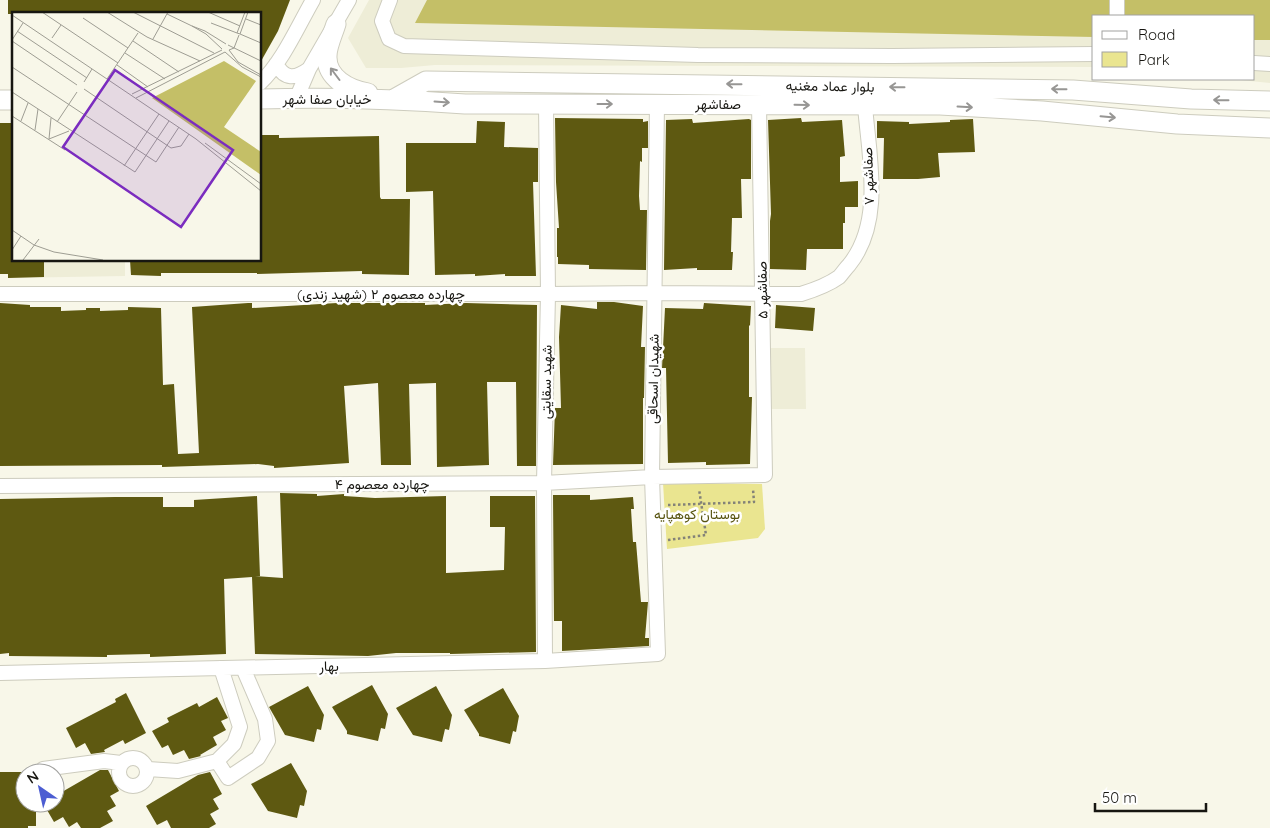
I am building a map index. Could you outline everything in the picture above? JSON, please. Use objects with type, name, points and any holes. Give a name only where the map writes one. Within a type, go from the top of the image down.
[{"type":"main road","points":[[336,24],[327,56],[328,66],[334,77],[359,92],[394,99]]},
{"type":"main road","name":"بلوار عماد مغنیه","points":[[394,99],[426,81],[436,81],[1073,90],[1191,99],[1270,101]]},
{"type":"main road","name":"خیابان صفا شهر","points":[[261,99],[297,97],[394,99]]},
{"type":"main road","name":"صفاشهر","points":[[394,99],[465,104],[940,105],[1042,111],[1176,124],[1270,128]]},
{"type":"street","points":[[261,82],[276,64],[313,0]]},
{"type":"street","points":[[297,97],[309,69],[349,0]]},
{"type":"street","points":[[390,0],[382,20],[389,39],[404,46],[708,55],[1092,54]]},
{"type":"street","points":[[1117,0],[1117,15]]},
{"type":"street","points":[[1255,63],[1270,64]]},
{"type":"street","points":[[276,64],[280,71],[295,77],[309,69]]},
{"type":"street","name":"شهید سقایتی","points":[[544,661],[544,483],[548,294],[546,103]]},
{"type":"street","name":"شهیدان اسحاقی","points":[[657,104],[652,477],[658,654]]},
{"type":"street","name":"صفاشهر ۵","points":[[758,475],[763,294],[759,104]]},
{"type":"street","name":"صفاشهر ۷","points":[[763,294],[801,294],[818,289],[840,276],[857,255],[867,227],[872,194],[865,106]]},
{"type":"street","name":"چهارده معصوم ۲ (شهید زندی)","points":[[0,294],[763,294]]},
{"type":"street","name":"چهارده معصوم ۴","points":[[0,486],[544,483],[652,477],[758,475]]},
{"type":"street","name":"بهار","points":[[0,673],[544,661],[658,654]]},
{"type":"street","points":[[148,769],[178,771],[217,761],[234,744],[240,727],[221,668]]},
{"type":"street","points":[[217,761],[228,778],[258,758],[268,741],[265,719],[242,668]]},
{"type":"street","points":[[65,766],[104,761],[121,763],[131,757],[142,760],[148,769],[145,780],[136,786],[125,784],[119,774],[121,763]]},
{"type":"path","points":[[653,505],[754,502],[758,475]]},
{"type":"path","points":[[654,542],[706,535],[697,476]]},
{"type":"shaded area","points":[[369,0],[1270,0],[1270,83],[1240,80],[1255,80],[1255,15],[1092,15],[1092,67],[435,65],[401,68],[366,68],[348,38]]},
{"type":"shaded area","points":[[427,0],[1270,0],[1270,40],[1255,40],[1255,15],[1092,15],[1092,37],[415,23]]},
{"type":"shaded area","points":[[7,202],[12,261],[125,261],[125,276],[8,278]]},
{"type":"shaded area","points":[[767,348],[805,348],[806,409],[768,409]]},
{"type":"green space","name":"بوستان کوهپایه","points":[[663,483],[762,484],[765,529],[758,538],[667,549]]},
{"type":"building","points":[[8,0],[290,0],[278,31],[261,61],[261,12],[12,12],[12,14],[8,14]]},
{"type":"building","points":[[555,118],[643,119],[643,122],[648,121],[648,148],[642,148],[639,196],[640,210],[647,210],[646,270],[589,269],[589,265],[558,264],[557,228],[559,228]]},
{"type":"building","points":[[801,118],[802,122],[842,120],[845,156],[840,157],[840,182],[858,181],[858,207],[845,207],[843,249],[807,249],[806,270],[770,269],[771,214],[768,120]]},
{"type":"building","points":[[692,119],[693,123],[751,120],[751,179],[741,179],[742,218],[732,218],[732,270],[697,270],[697,268],[664,270],[666,120]]},
{"type":"building","points":[[973,119],[975,152],[938,153],[940,177],[883,179],[884,138],[877,138],[877,121],[909,122],[909,124]]},
{"type":"building","points":[[477,121],[505,122],[504,147],[538,148],[538,182],[533,182],[536,276],[505,276],[505,274],[475,276],[475,274],[435,275],[433,191],[406,192],[406,143],[476,143]]},
{"type":"building","points":[[0,123],[12,123],[12,261],[44,261],[44,277],[8,278],[8,274],[0,274]]},
{"type":"building","points":[[261,135],[279,135],[279,138],[379,136],[380,197],[381,199],[410,199],[409,275],[362,274],[362,271],[257,274],[161,273],[161,276],[131,275],[130,261],[261,261]]},
{"type":"building","points":[[597,302],[643,306],[641,347],[645,347],[643,464],[553,465],[555,408],[561,408],[559,337],[561,305],[597,309]]},
{"type":"building","points":[[0,303],[30,305],[30,307],[61,307],[61,311],[86,310],[86,308],[100,308],[100,311],[128,310],[128,307],[161,308],[163,385],[174,384],[178,454],[199,453],[192,307],[248,303],[252,303],[252,308],[337,303],[537,305],[536,466],[517,466],[516,382],[487,382],[489,465],[437,467],[436,383],[409,384],[411,465],[381,465],[378,383],[344,386],[349,463],[274,468],[274,466],[258,464],[162,467],[162,465],[0,466]]},
{"type":"building","points":[[704,303],[751,306],[749,325],[749,397],[752,397],[750,464],[706,465],[706,462],[668,463],[666,368],[662,368],[665,308],[703,309]]},
{"type":"building","points":[[776,305],[815,308],[813,331],[775,328]]},
{"type":"building","points":[[280,493],[317,494],[317,496],[344,494],[344,496],[375,498],[446,496],[446,573],[504,570],[505,527],[490,527],[490,496],[535,496],[536,652],[396,653],[368,656],[255,654],[252,577],[224,579],[226,654],[150,657],[150,654],[107,655],[107,657],[9,656],[9,653],[0,654],[0,499],[163,497],[163,507],[194,507],[194,500],[257,496],[260,576],[255,576],[283,578]]},
{"type":"building","points":[[553,495],[590,495],[590,500],[633,497],[634,509],[631,509],[633,542],[636,542],[641,602],[648,602],[645,638],[649,638],[649,646],[562,651],[562,621],[554,621]]},
{"type":"building","points":[[372,685],[388,714],[385,729],[381,728],[378,741],[347,734],[332,707]]},
{"type":"building","points":[[308,686],[324,715],[321,730],[317,729],[314,742],[285,735],[269,707]]},
{"type":"building","points":[[436,686],[452,715],[449,730],[445,729],[442,742],[413,735],[396,708]]},
{"type":"building","points":[[503,688],[519,716],[516,732],[513,731],[510,744],[479,736],[464,710]]},
{"type":"building","points":[[126,693],[146,733],[125,744],[123,740],[104,750],[105,752],[91,754],[85,743],[76,748],[66,728],[116,702],[115,699]]},
{"type":"building","points":[[217,697],[228,718],[221,721],[226,730],[213,737],[217,745],[201,756],[189,759],[184,750],[173,755],[168,745],[162,748],[152,731],[169,722],[167,718],[197,703],[199,707]]},
{"type":"building","points":[[291,763],[307,791],[304,806],[300,805],[297,818],[268,811],[251,784]]},
{"type":"building","points":[[100,770],[108,770],[119,791],[110,796],[116,806],[107,811],[113,821],[100,828],[81,828],[77,822],[69,827],[63,817],[54,822],[49,813],[65,813],[65,790]]},
{"type":"building","points":[[0,772],[15,772],[15,813],[36,813],[36,826],[28,826],[28,828],[0,828]]},
{"type":"building","points":[[210,772],[222,794],[213,799],[219,809],[210,814],[216,824],[209,828],[171,828],[167,820],[157,825],[146,806],[198,775]]}]
